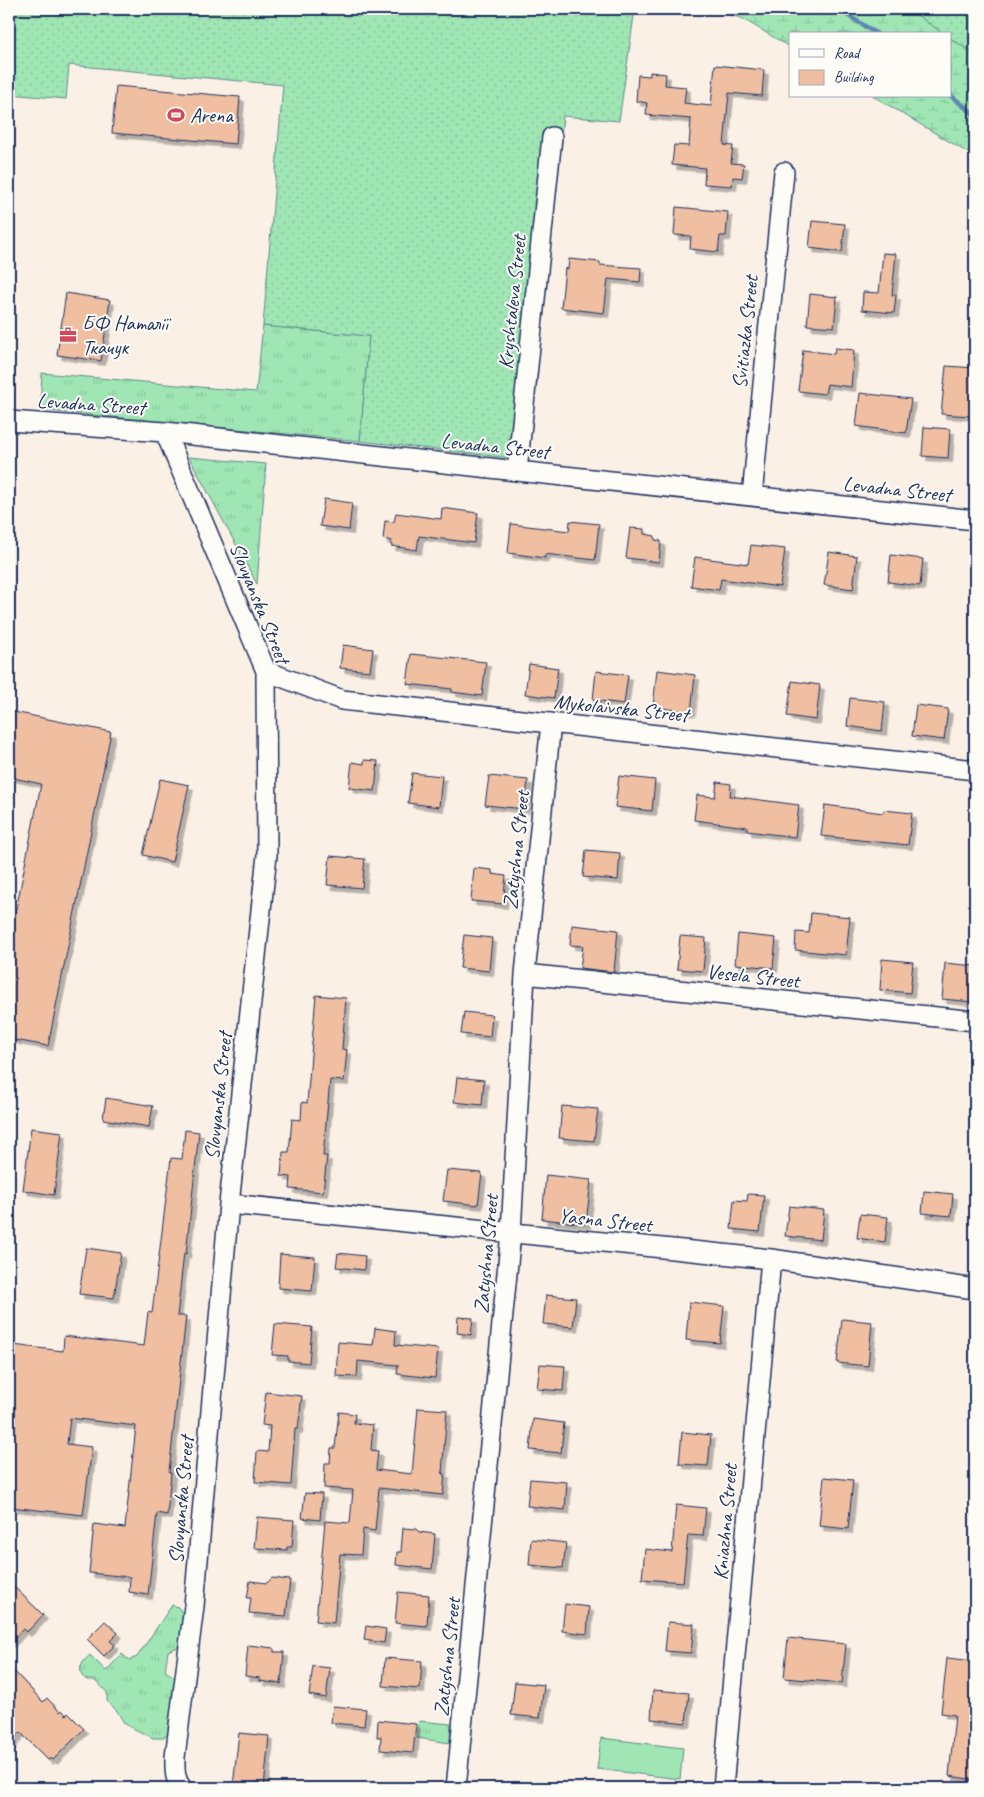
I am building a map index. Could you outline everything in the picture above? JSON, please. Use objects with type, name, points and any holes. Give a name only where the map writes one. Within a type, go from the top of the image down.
[{"type":"street","name":"Kryshtaleva Street","points":[[517,471],[552,137]]},
{"type":"street","name":"Svitiazka Street","points":[[752,496],[784,172]]},
{"type":"street","name":"Levadna Street","points":[[9,421],[165,432],[975,520]]},
{"type":"street","name":"Slovyanska Street","points":[[165,432],[266,671],[267,855],[229,1204],[195,1597],[175,1757],[175,1774],[180,1786]]},
{"type":"street","name":"Mykolaivska Street","points":[[266,671],[342,700],[975,770]]},
{"type":"street","name":"Zatyshna Street","points":[[456,1788],[511,1233],[525,974],[551,723]]},
{"type":"street","name":"Vesela Street","points":[[525,974],[975,1022]]},
{"type":"street","name":"Yasna Street","points":[[229,1204],[771,1259],[975,1289]]},
{"type":"street","name":"Kniazhna Street","points":[[724,1788],[771,1259]]},
{"type":"green space","points":[[9,9],[635,9],[619,121],[563,116],[528,460],[360,441],[369,336],[263,326],[283,85],[69,65],[66,99],[9,94]]},
{"type":"green space","points":[[714,9],[909,9],[941,32],[789,32],[789,46],[743,19]]},
{"type":"green space","points":[[909,9],[975,9],[975,54],[952,39],[952,32],[941,32]]},
{"type":"green space","points":[[952,39],[975,54],[975,157],[876,98],[952,98]]},
{"type":"green space","points":[[263,326],[369,336],[360,441],[40,410],[42,373],[256,392]]},
{"type":"green space","points":[[189,457],[266,464],[257,584]]},
{"type":"green space","points":[[172,1605],[178,1607],[183,1614],[180,1646],[168,1651],[165,1671],[178,1679],[169,1734],[162,1738],[153,1738],[124,1723],[117,1711],[107,1701],[107,1692],[94,1680],[87,1680],[82,1676],[81,1667],[90,1655],[106,1671],[122,1654],[129,1660],[137,1657]]},
{"type":"green space","points":[[419,1721],[451,1724],[450,1743],[417,1738]]},
{"type":"green space","points":[[601,1738],[683,1748],[680,1779],[597,1769]]},
{"type":"building","points":[[715,65],[764,70],[762,96],[729,93],[724,145],[733,146],[731,163],[744,164],[742,178],[733,177],[732,186],[704,184],[705,168],[672,165],[674,145],[689,146],[691,119],[646,115],[647,103],[636,101],[638,75],[650,76],[650,72],[666,74],[665,85],[686,87],[684,103],[711,106]]},
{"type":"building","name":"Arena","points":[[116,86],[240,97],[236,144],[112,133]]},
{"type":"building","points":[[676,207],[728,212],[726,236],[720,236],[718,252],[690,249],[691,236],[674,235]]},
{"type":"building","points":[[812,221],[845,224],[842,252],[809,248]]},
{"type":"building","points":[[883,253],[896,254],[892,295],[896,295],[894,313],[862,310],[863,292],[879,293]]},
{"type":"building","points":[[569,259],[600,262],[600,265],[641,268],[640,282],[608,279],[604,313],[561,308],[565,268],[568,269]]},
{"type":"building","points":[[66,293],[110,300],[101,361],[57,355]]},
{"type":"building","points":[[810,294],[837,297],[834,327],[807,325]]},
{"type":"building","points":[[835,348],[854,350],[851,387],[827,384],[825,394],[798,391],[803,350],[834,354]]},
{"type":"building","points":[[946,366],[975,368],[971,416],[941,414]]},
{"type":"building","points":[[860,393],[911,399],[906,433],[856,426]]},
{"type":"building","points":[[924,427],[950,429],[948,458],[922,456]]},
{"type":"building","points":[[324,499],[352,503],[349,530],[320,526]]},
{"type":"building","points":[[442,508],[478,513],[474,543],[419,536],[417,550],[391,546],[392,541],[383,539],[385,521],[394,522],[396,513],[441,519]]},
{"type":"building","points":[[570,521],[599,524],[595,560],[545,554],[545,558],[508,553],[511,524],[569,531]]},
{"type":"building","points":[[630,528],[644,529],[644,534],[655,536],[655,540],[661,541],[659,562],[626,558]]},
{"type":"building","points":[[751,545],[785,549],[780,587],[721,579],[719,590],[691,586],[695,557],[748,564]]},
{"type":"building","points":[[829,552],[857,556],[853,589],[824,585]]},
{"type":"building","points":[[891,555],[923,559],[920,586],[888,582]]},
{"type":"building","points":[[343,645],[373,649],[370,671],[340,668]]},
{"type":"building","points":[[411,654],[486,662],[482,696],[452,692],[452,689],[407,684]]},
{"type":"building","points":[[529,664],[558,668],[554,698],[525,694]]},
{"type":"building","points":[[657,670],[695,675],[691,712],[653,707]]},
{"type":"building","points":[[596,671],[628,675],[624,704],[593,700]]},
{"type":"building","points":[[792,681],[820,685],[816,720],[787,716]]},
{"type":"building","points":[[850,698],[885,702],[882,731],[847,726]]},
{"type":"building","points":[[916,705],[948,709],[944,740],[912,736]]},
{"type":"building","points":[[9,711],[111,732],[48,1046],[9,1039],[9,945],[41,784],[9,777]]},
{"type":"building","points":[[364,760],[378,761],[375,791],[349,788],[352,762],[364,764]]},
{"type":"building","points":[[412,773],[442,776],[439,807],[408,803]]},
{"type":"building","points":[[489,776],[528,780],[525,809],[485,805]]},
{"type":"building","points":[[619,776],[655,780],[652,811],[615,807]]},
{"type":"building","points":[[160,779],[189,785],[172,862],[143,855]]},
{"type":"building","points":[[717,782],[731,784],[730,796],[799,805],[795,837],[747,831],[747,827],[694,820],[697,795],[715,797]]},
{"type":"building","points":[[825,805],[883,813],[884,810],[912,813],[908,845],[821,836]]},
{"type":"building","points":[[586,850],[620,853],[618,880],[583,877]]},
{"type":"building","points":[[330,856],[365,859],[362,888],[327,885]]},
{"type":"building","points":[[474,868],[492,870],[492,874],[506,876],[503,904],[471,901]]},
{"type":"building","points":[[811,913],[850,917],[846,955],[795,950],[796,932],[809,933]]},
{"type":"building","points":[[572,925],[618,930],[614,972],[580,968],[583,946],[570,945]]},
{"type":"building","points":[[738,934],[776,938],[773,968],[735,964]]},
{"type":"building","points":[[464,935],[492,938],[489,971],[460,968]]},
{"type":"building","points":[[680,936],[706,938],[703,971],[677,969]]},
{"type":"building","points":[[882,959],[913,962],[910,993],[880,990]]},
{"type":"building","points":[[945,963],[975,966],[973,1002],[942,999]]},
{"type":"building","points":[[316,995],[346,998],[342,1049],[347,1050],[344,1081],[330,1080],[323,1156],[327,1156],[323,1192],[290,1189],[291,1177],[281,1176],[283,1152],[289,1152],[292,1119],[301,1120],[302,1102],[307,1103]]},
{"type":"building","points":[[464,1012],[492,1015],[490,1037],[461,1034]]},
{"type":"building","points":[[457,1077],[484,1080],[482,1105],[454,1102]]},
{"type":"building","points":[[106,1098],[153,1106],[149,1127],[103,1119]]},
{"type":"building","points":[[562,1106],[598,1109],[594,1141],[559,1138]]},
{"type":"building","points":[[31,1128],[62,1132],[54,1195],[23,1190]]},
{"type":"building","points":[[185,1130],[199,1132],[186,1254],[184,1253],[177,1316],[186,1316],[169,1472],[171,1473],[167,1515],[157,1513],[148,1595],[129,1592],[130,1577],[89,1573],[94,1524],[125,1528],[136,1426],[70,1418],[67,1444],[92,1447],[83,1515],[10,1507],[12,1489],[9,1489],[9,1381],[13,1345],[63,1351],[64,1336],[144,1346],[148,1312],[152,1313],[171,1158],[182,1159]]},
{"type":"building","points":[[447,1170],[482,1173],[478,1205],[443,1201]]},
{"type":"building","points":[[546,1175],[591,1180],[586,1224],[542,1219]]},
{"type":"building","points":[[924,1191],[953,1194],[951,1216],[922,1213]]},
{"type":"building","points":[[748,1194],[764,1195],[760,1232],[731,1229],[734,1200],[747,1201]]},
{"type":"building","points":[[789,1206],[824,1210],[821,1240],[785,1236]]},
{"type":"building","points":[[860,1214],[888,1217],[885,1242],[857,1238]]},
{"type":"building","points":[[86,1248],[121,1253],[114,1298],[79,1294]]},
{"type":"building","points":[[338,1253],[365,1256],[364,1270],[336,1267]]},
{"type":"building","points":[[280,1254],[315,1257],[312,1291],[278,1288]]},
{"type":"building","points":[[546,1295],[576,1298],[573,1327],[543,1324]]},
{"type":"building","points":[[689,1302],[724,1306],[720,1343],[686,1340]]},
{"type":"building","points":[[458,1317],[473,1318],[471,1335],[457,1333]]},
{"type":"building","points":[[842,1319],[872,1322],[868,1366],[837,1363]]},
{"type":"building","points":[[275,1324],[312,1327],[309,1363],[288,1361],[288,1356],[272,1355]]},
{"type":"building","points":[[375,1328],[396,1331],[395,1345],[438,1349],[435,1378],[397,1374],[398,1365],[358,1361],[357,1377],[336,1376],[338,1342],[373,1345]]},
{"type":"building","points":[[540,1364],[565,1366],[563,1391],[537,1389]]},
{"type":"building","points":[[266,1392],[302,1396],[298,1429],[295,1429],[291,1485],[255,1482],[257,1451],[268,1452],[270,1426],[262,1425]]},
{"type":"building","points":[[418,1408],[447,1410],[442,1473],[445,1474],[443,1495],[379,1488],[375,1531],[363,1529],[361,1555],[340,1554],[334,1623],[316,1621],[325,1521],[350,1523],[353,1490],[324,1488],[325,1463],[330,1463],[331,1448],[335,1448],[339,1412],[355,1414],[354,1423],[373,1425],[371,1450],[378,1451],[376,1470],[412,1474]]},
{"type":"building","points":[[533,1419],[564,1423],[561,1453],[530,1450]]},
{"type":"building","points":[[682,1432],[711,1435],[708,1466],[679,1464]]},
{"type":"building","points":[[824,1477],[853,1480],[848,1529],[819,1526]]},
{"type":"building","points":[[530,1479],[567,1482],[565,1510],[527,1506]]},
{"type":"building","points":[[305,1493],[322,1494],[320,1520],[302,1518]]},
{"type":"building","points":[[676,1505],[706,1508],[703,1536],[688,1535],[683,1582],[642,1579],[645,1549],[672,1552]]},
{"type":"building","points":[[257,1517],[294,1520],[292,1547],[287,1547],[287,1550],[254,1548]]},
{"type":"building","points":[[403,1528],[417,1529],[419,1532],[435,1534],[432,1569],[396,1565],[397,1552],[401,1552]]},
{"type":"building","points":[[531,1539],[566,1543],[563,1568],[529,1565]]},
{"type":"building","points":[[272,1578],[290,1580],[286,1616],[249,1613],[251,1598],[247,1598],[250,1581],[267,1583]]},
{"type":"building","points":[[9,1582],[43,1615],[26,1632],[23,1629],[9,1644]]},
{"type":"building","points":[[398,1592],[429,1595],[427,1626],[395,1623]]},
{"type":"building","points":[[565,1604],[589,1607],[587,1634],[562,1631]]},
{"type":"building","points":[[105,1621],[118,1633],[110,1641],[115,1645],[104,1656],[87,1639]]},
{"type":"building","points":[[668,1622],[694,1624],[691,1653],[665,1651]]},
{"type":"building","points":[[366,1626],[386,1629],[384,1643],[364,1640]]},
{"type":"building","points":[[788,1638],[846,1644],[842,1683],[784,1678]]},
{"type":"building","points":[[248,1645],[274,1648],[274,1652],[284,1652],[281,1684],[260,1681],[260,1678],[245,1676]]},
{"type":"building","points":[[385,1658],[422,1661],[420,1689],[383,1686]]},
{"type":"building","points":[[947,1658],[975,1661],[975,1780],[949,1776],[955,1715],[941,1713]]},
{"type":"building","points":[[9,1666],[43,1702],[47,1698],[60,1712],[62,1710],[66,1715],[68,1713],[84,1729],[53,1760],[51,1758],[48,1760],[20,1732],[9,1746]]},
{"type":"building","points":[[313,1666],[330,1668],[326,1698],[309,1695]]},
{"type":"building","points":[[515,1682],[544,1685],[540,1718],[511,1715]]},
{"type":"building","points":[[653,1690],[689,1693],[686,1723],[651,1719]]},
{"type":"building","points":[[333,1706],[366,1709],[364,1726],[331,1723]]},
{"type":"building","points":[[378,1720],[416,1724],[413,1753],[380,1750],[381,1737],[377,1737]]},
{"type":"building","points":[[239,1733],[269,1736],[264,1788],[233,1786]]},
{"type":"waterway","points":[[838,9],[874,32]]},
{"type":"waterway","points":[[952,97],[975,115]]},
{"type":"place","name":"Arena","points":[[176,115]]},
{"type":"place","name":"БФ Наталії Ткачук","points":[[68,335]]}]
